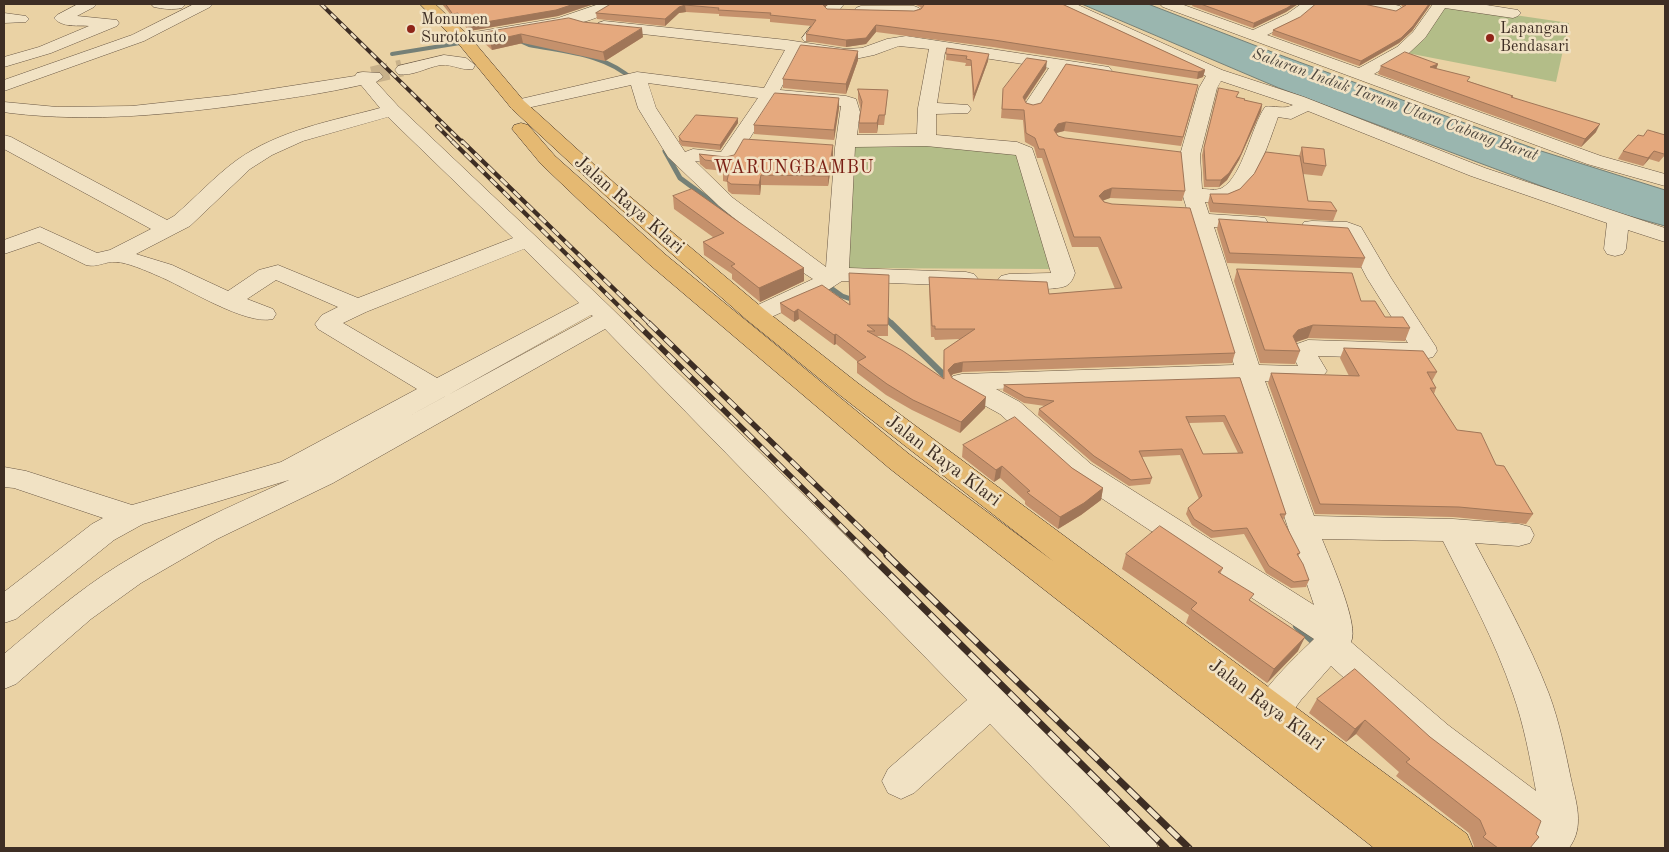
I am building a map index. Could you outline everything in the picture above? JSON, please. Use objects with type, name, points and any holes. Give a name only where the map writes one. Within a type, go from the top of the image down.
[{"type":"main road","points":[[426,6],[460,48]]},
{"type":"main road","name":"Jalan Raya Klari","points":[[460,48],[518,105],[658,260],[899,461],[1264,721],[1453,848]]},
{"type":"main road","name":"Jalan Raya Klari","points":[[460,48],[530,140],[756,315],[1264,721],[1405,848]]},
{"type":"street","points":[[89,4],[62,18],[66,20],[138,25]]},
{"type":"street","points":[[160,4],[177,5]]},
{"type":"street","points":[[4,86],[138,38],[205,4]]},
{"type":"street","points":[[403,69],[446,59],[460,60],[460,48],[577,22],[610,4]]},
{"type":"street","points":[[1064,4],[1206,82],[1306,104],[1478,172],[1618,221],[1665,235]]},
{"type":"street","points":[[1168,4],[1594,160],[1665,180]]},
{"type":"street","points":[[1254,35],[1292,17],[1310,4]]},
{"type":"street","points":[[1368,4],[1395,9]]},
{"type":"street","points":[[1360,75],[1403,50],[1419,35],[1440,4]]},
{"type":"street","points":[[1449,4],[1513,13]]},
{"type":"street","points":[[708,186],[727,159],[748,142],[769,94],[799,46],[834,7],[914,11]]},
{"type":"street","points":[[1194,13],[1211,7]]},
{"type":"street","points":[[4,18],[21,19]]},
{"type":"street","points":[[45,50],[66,20]]},
{"type":"street","points":[[577,22],[857,54],[874,51],[900,40],[1118,73]]},
{"type":"street","points":[[4,62],[45,50],[111,23]]},
{"type":"street","points":[[926,140],[927,108],[938,46]]},
{"type":"street","points":[[1032,107],[1060,64]]},
{"type":"street","points":[[4,107],[57,112],[118,112],[166,109],[276,95],[368,77],[392,110],[601,311],[1138,848]]},
{"type":"street","points":[[633,78],[646,108],[674,153],[708,186],[827,280]]},
{"type":"street","points":[[518,105],[633,78],[846,101],[850,104],[851,112],[840,145],[827,280]]},
{"type":"street","points":[[1206,82],[1180,153],[1191,208],[1226,271],[1249,372],[1305,527],[1336,622],[1326,650],[1264,721]]},
{"type":"street","points":[[1191,208],[1210,195],[1229,193],[1235,188],[1258,147],[1271,111],[1290,114],[1306,104]]},
{"type":"street","points":[[927,108],[962,109]]},
{"type":"street","points":[[4,247],[40,234],[94,260],[117,255],[182,221],[243,165],[265,151],[296,137],[392,110]]},
{"type":"street","points":[[10,132],[57,112]]},
{"type":"street","points":[[10,132],[168,229]]},
{"type":"street","points":[[756,315],[827,280],[1044,282],[1057,281],[1062,278],[1061,265],[1025,152],[1017,148],[926,140],[840,145]]},
{"type":"street","points":[[674,153],[727,159]]},
{"type":"street","points":[[1191,208],[1283,225],[1352,230],[1372,263],[1369,278],[1423,347],[1424,351],[1308,348],[1303,350],[1303,352],[1314,374],[1249,372],[962,382],[1010,408],[1081,471],[1326,650],[1435,738],[1552,839],[1559,814],[1546,746],[1531,694],[1494,611],[1453,530]]},
{"type":"street","points":[[1614,248],[1618,221]]},
{"type":"street","points":[[438,390],[327,324],[331,320],[358,307],[527,240]]},
{"type":"street","points":[[117,255],[164,270],[229,301],[264,314]]},
{"type":"street","points":[[229,301],[267,275],[278,272],[358,307]]},
{"type":"street","points":[[4,610],[103,532],[132,516],[291,469],[438,390],[601,311]]},
{"type":"street","points":[[4,674],[79,610],[130,574],[206,531],[323,476],[601,311]]},
{"type":"street","points":[[269,501],[291,469]]},
{"type":"street","points":[[4,477],[16,478],[132,516]]},
{"type":"street","points":[[1305,527],[1453,530],[1519,535]]},
{"type":"street","points":[[902,781],[992,700]]},
{"type":"green space","name":"Lapangan Bendasari","points":[[1440,4],[1569,23],[1556,82],[1402,52]]},
{"type":"green space","points":[[847,141],[1017,148],[1051,269],[844,268]]},
{"type":"water","name":"Saluran Induk Tarum Utara Cabang Barat","points":[[1082,4],[1148,4],[1538,150],[1665,190],[1665,226],[1600,208],[1279,88]]},
{"type":"building","points":[[446,4],[574,4],[556,10],[468,25],[458,13],[453,14]]},
{"type":"building","points":[[611,4],[822,4],[827,9],[914,11],[921,9],[923,4],[1062,4],[1205,70],[1198,72],[994,40],[876,25],[866,38],[846,40],[806,34],[816,20],[770,15],[771,13],[718,10],[719,8],[685,5],[679,7],[665,19],[596,13]]},
{"type":"building","points":[[1201,4],[1293,4],[1254,23]]},
{"type":"building","points":[[1316,4],[1364,4],[1396,11],[1405,4],[1429,4],[1413,26],[1401,38],[1361,61],[1273,30],[1300,17]]},
{"type":"building","points":[[569,18],[583,22],[642,28],[603,52],[521,34],[490,41],[481,33]]},
{"type":"building","points":[[801,45],[858,51],[846,84],[783,79]]},
{"type":"building","points":[[947,48],[989,54],[974,95],[971,60],[966,59],[967,56],[946,54]]},
{"type":"building","points":[[1405,52],[1438,64],[1430,67],[1470,77],[1467,81],[1513,96],[1511,97],[1600,124],[1585,139],[1381,66]]},
{"type":"building","points":[[1027,58],[1047,61],[1023,97],[1026,103],[1033,105],[1041,103],[1066,64],[1198,85],[1183,137],[1066,122],[1058,124],[1054,130],[1058,136],[1065,138],[1181,152],[1185,191],[1112,188],[1104,191],[1099,196],[1104,202],[1112,204],[1190,208],[1235,353],[963,362],[954,364],[948,370],[952,378],[986,397],[961,422],[913,400],[887,384],[857,362],[866,357],[836,334],[834,335],[798,309],[794,312],[780,303],[822,285],[850,305],[849,273],[889,275],[888,325],[867,325],[875,331],[867,331],[903,351],[944,379],[944,350],[975,329],[935,329],[935,326],[932,326],[929,277],[1047,282],[1049,294],[1122,288],[1100,237],[1074,237],[1044,149],[1039,149],[1035,138],[1026,133],[1024,110],[1002,109],[1003,89]]},
{"type":"building","points":[[1219,88],[1239,92],[1236,97],[1262,104],[1241,154],[1229,173],[1221,180],[1206,180],[1204,148]]},
{"type":"building","points":[[858,89],[888,90],[885,115],[879,115],[877,123],[859,123],[862,102]]},
{"type":"building","points":[[775,93],[839,98],[834,130],[754,125]]},
{"type":"building","points":[[696,115],[738,118],[720,145],[682,141],[679,137]]},
{"type":"building","points":[[1648,130],[1665,135],[1664,154],[1654,151],[1648,158],[1623,151],[1638,135],[1643,136]]},
{"type":"building","points":[[744,139],[833,145],[828,176],[761,175],[759,185],[731,184],[727,181],[729,172],[723,172],[729,163],[705,160],[699,154],[726,157],[734,155]]},
{"type":"building","points":[[1302,147],[1324,149],[1326,166],[1304,163]]},
{"type":"building","points":[[1266,152],[1300,156],[1308,201],[1331,202],[1337,211],[1213,203],[1210,194],[1228,194],[1240,189],[1254,174]]},
{"type":"building","points":[[692,189],[804,268],[759,288],[731,266],[735,264],[703,242],[724,233],[673,196]]},
{"type":"building","points":[[1219,219],[1348,228],[1365,258],[1230,253]]},
{"type":"building","points":[[1237,269],[1352,273],[1361,301],[1375,301],[1385,317],[1403,317],[1410,328],[1313,325],[1298,330],[1293,336],[1300,351],[1265,350]]},
{"type":"building","points":[[1344,348],[1423,351],[1437,372],[1427,372],[1436,388],[1430,388],[1457,430],[1481,433],[1496,465],[1504,466],[1533,514],[1459,507],[1320,504],[1271,373],[1359,376]]},
{"type":"building","points":[[1240,378],[1286,514],[1280,514],[1300,553],[1297,554],[1309,580],[1294,582],[1269,566],[1247,528],[1213,531],[1194,519],[1188,508],[1202,496],[1182,449],[1139,451],[1152,478],[1131,480],[1094,456],[1039,409],[1054,401],[1025,397],[1004,385]],"holes":[[[1225,416],[1243,453],[1203,454],[1186,417]]]},
{"type":"building","points":[[1015,417],[1072,468],[1103,488],[1084,503],[1060,517],[1029,494],[1027,492],[1030,491],[1002,466],[996,470],[963,445]]},
{"type":"building","points":[[1160,526],[1223,568],[1218,572],[1254,594],[1249,600],[1305,637],[1274,669],[1191,609],[1197,603],[1126,554]]},
{"type":"building","points":[[1355,669],[1430,737],[1541,821],[1536,834],[1539,837],[1530,848],[1498,848],[1483,837],[1486,834],[1480,820],[1406,762],[1410,759],[1365,720],[1355,729],[1317,699]]},
{"type":"waterway","points":[[520,41],[529,45],[597,59],[622,71],[633,80]]},
{"type":"waterway","points":[[392,54],[466,42]]},
{"type":"waterway","points":[[665,151],[680,178],[741,223]]},
{"type":"waterway","points":[[824,283],[842,296],[857,301]]},
{"type":"waterway","points":[[883,315],[891,323]]},
{"type":"waterway","points":[[891,323],[949,380]]},
{"type":"waterway","points":[[1297,626],[1319,646]]},
{"type":"tunnel","points":[[372,75],[402,68]]},
{"type":"railway","points":[[321,4],[463,143]]},
{"type":"railway","points":[[437,126],[452,141]]},
{"type":"railway","points":[[452,141],[637,324]]},
{"type":"railway","points":[[462,141],[650,324]]},
{"type":"railway","points":[[636,323],[871,556]]},
{"type":"railway","points":[[649,323],[889,556]]},
{"type":"railway","points":[[870,555],[1166,848]]},
{"type":"railway","points":[[887,555],[1189,848]]},
{"type":"place","name":"Monumen Surotokunto","points":[[411,29]]},
{"type":"place","name":"Lapangan Bendasari","points":[[1490,38]]},
{"type":"district","name":"WARUNGBAMBU","points":[[794,168]]}]
